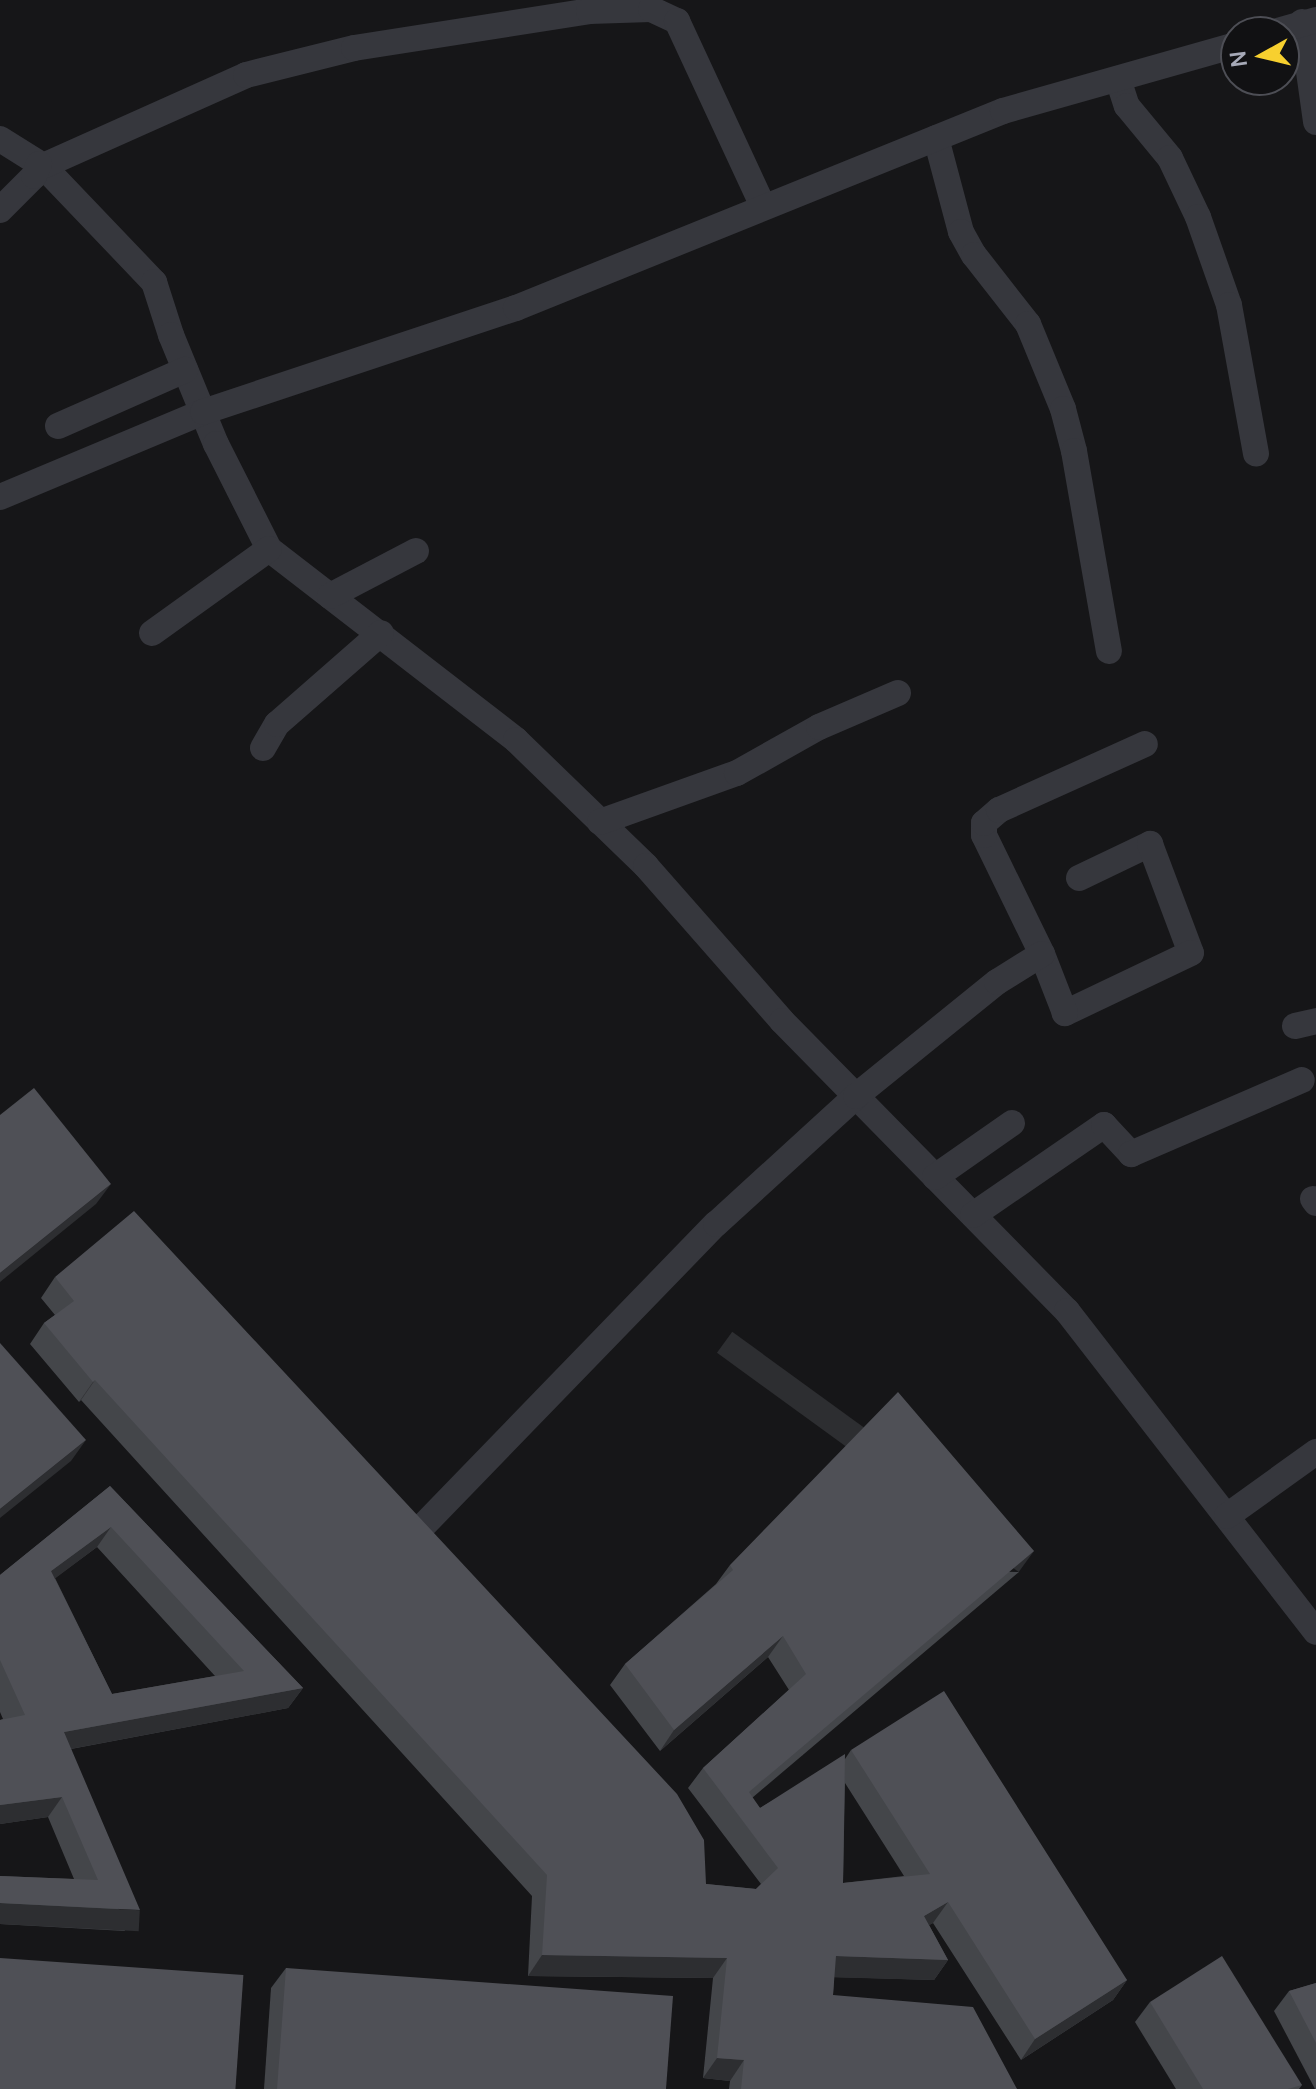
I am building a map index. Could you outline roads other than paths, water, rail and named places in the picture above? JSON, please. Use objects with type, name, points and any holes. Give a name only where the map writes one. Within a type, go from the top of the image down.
[{"type":"street","points":[[0,210],[41,165],[246,75],[354,48],[589,11],[651,9],[677,21],[763,206]]},
{"type":"street","points":[[1309,21],[1316,122]]},
{"type":"street","points":[[0,497],[203,412],[516,308],[1003,111],[1220,50]]},
{"type":"street","points":[[1118,79],[1127,106],[1170,158],[1198,217],[1229,305],[1256,454]]},
{"type":"street","points":[[936,138],[961,232],[974,255],[1028,324],[1041,348],[1063,409],[1074,451],[1109,651]]},
{"type":"street","points":[[0,139],[41,165],[154,282],[203,412],[269,549],[516,740],[688,911],[782,1021],[1067,1311],[1316,1632]]},
{"type":"street","points":[[58,426],[185,370]]},
{"type":"street","points":[[152,633],[269,549]]},
{"type":"street","points":[[330,596],[416,551]]},
{"type":"street","points":[[263,748],[277,724],[381,633]]},
{"type":"street","points":[[600,822],[737,773],[848,712],[898,693]]},
{"type":"street","points":[[1079,878],[1150,844],[1191,953],[1065,1013],[1042,954],[984,835],[984,823],[999,810],[1145,744]]},
{"type":"street","points":[[420,1529],[716,1224],[856,1096],[997,982],[1042,954]]},
{"type":"street","points":[[973,1215],[1104,1125],[1131,1154],[1302,1080]]},
{"type":"street","points":[[935,1177],[1012,1123]]},
{"type":"street","points":[[1227,1516],[1316,1452]]}]
